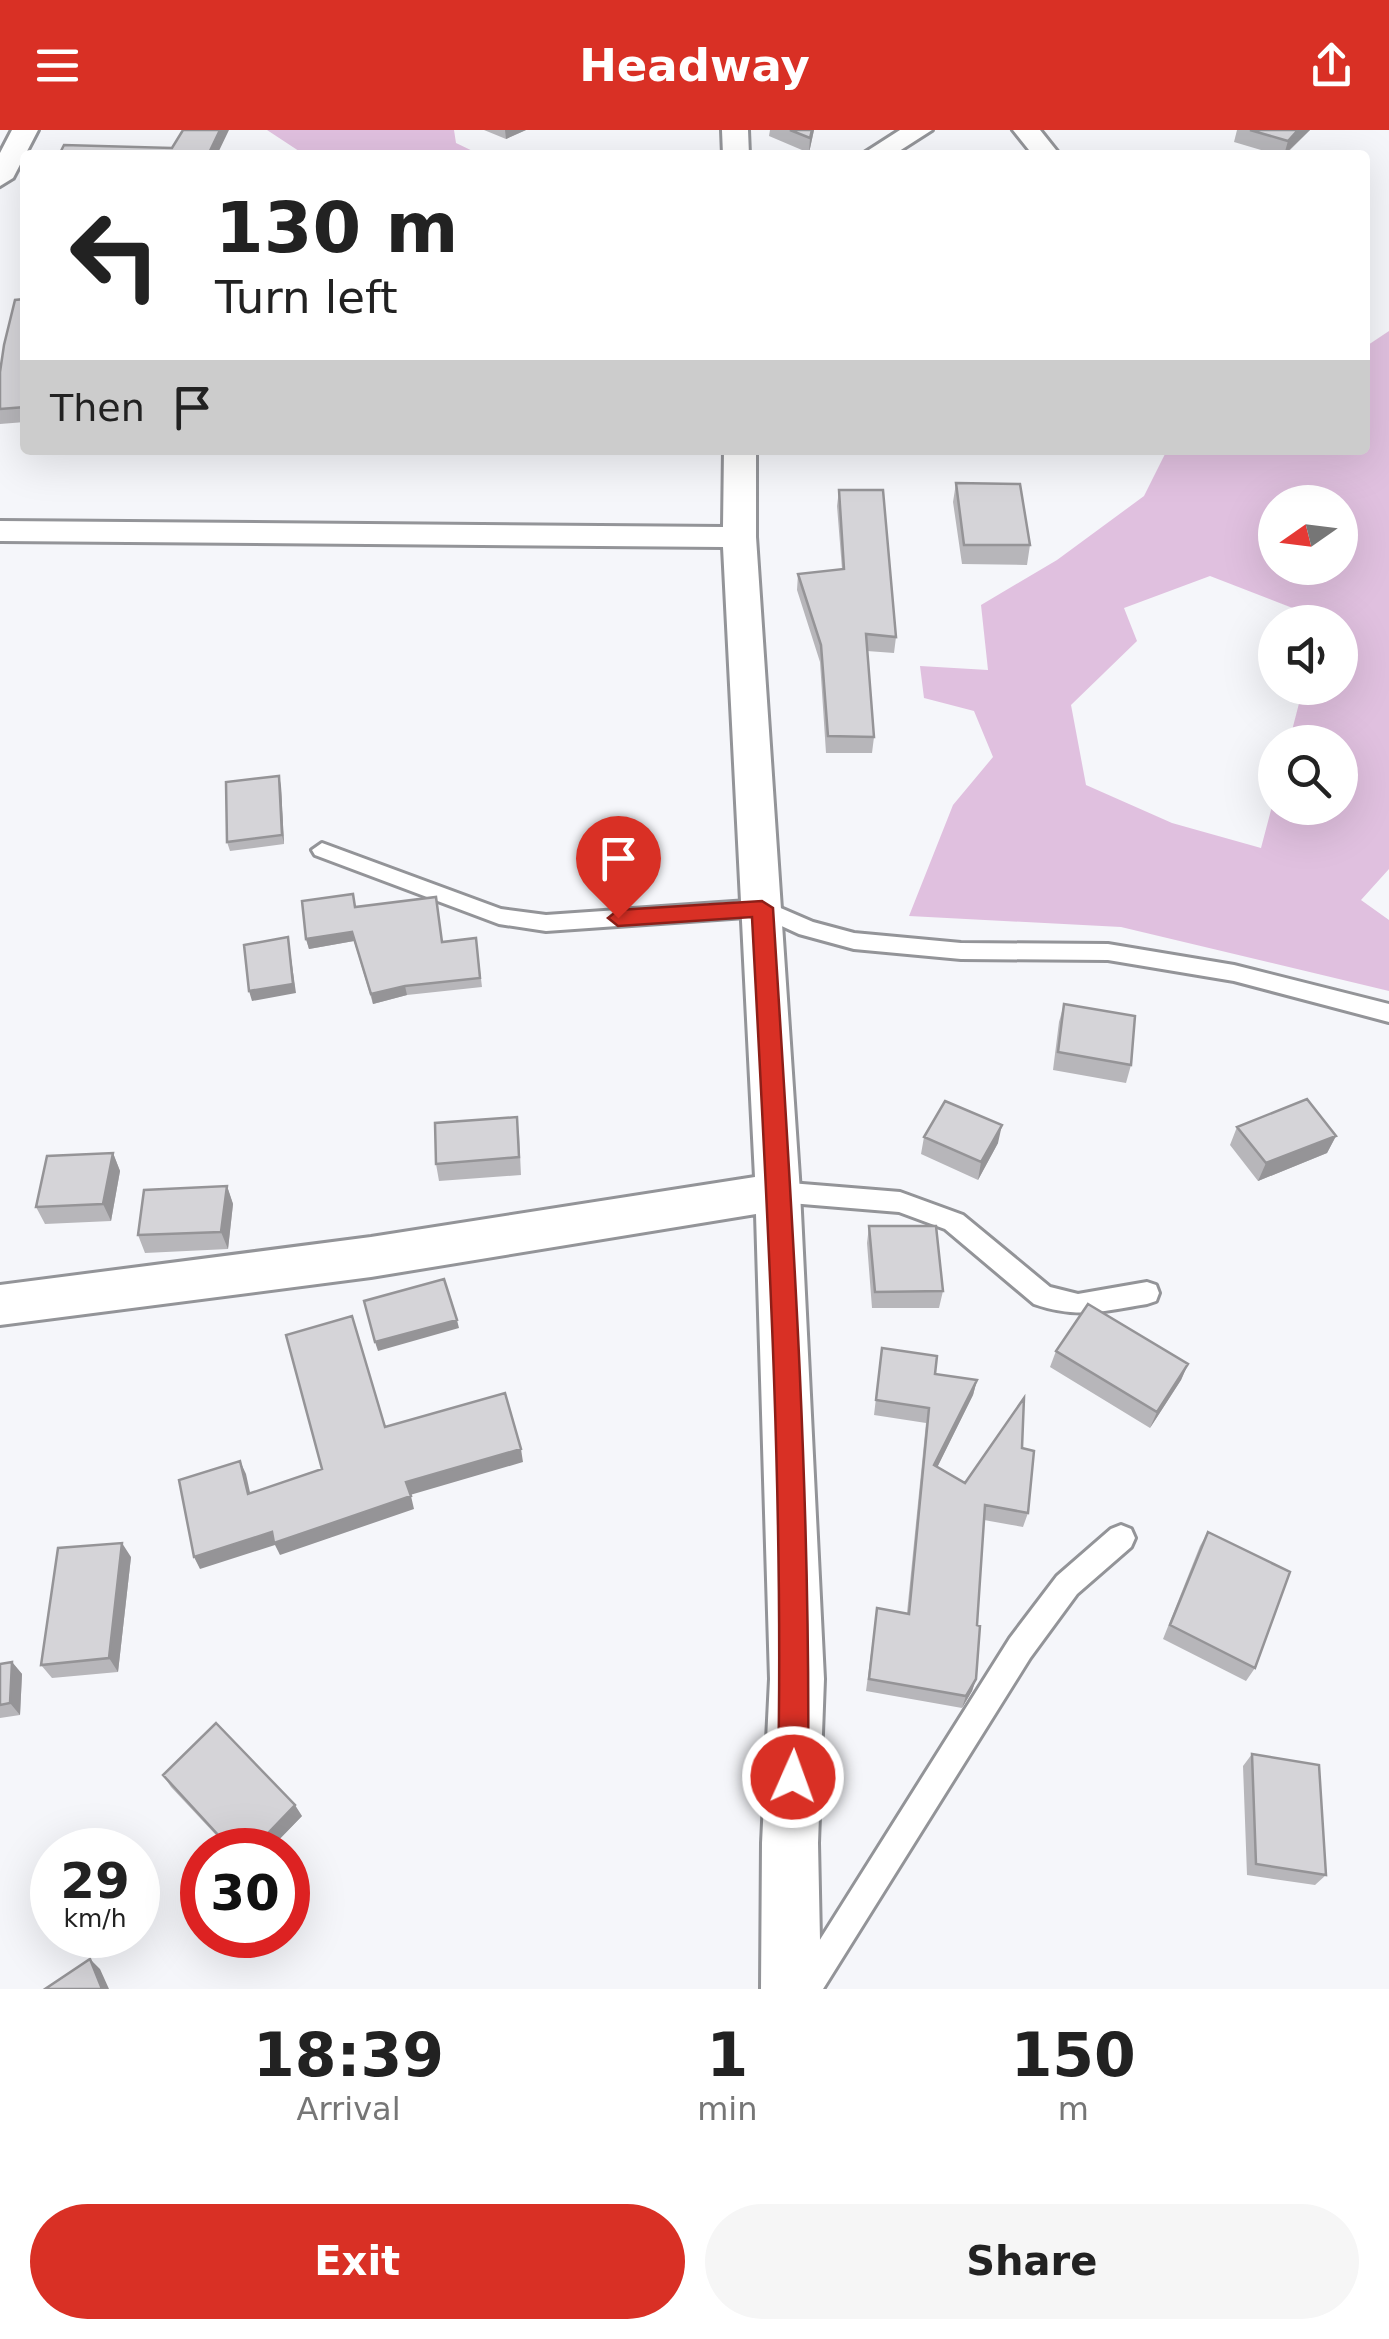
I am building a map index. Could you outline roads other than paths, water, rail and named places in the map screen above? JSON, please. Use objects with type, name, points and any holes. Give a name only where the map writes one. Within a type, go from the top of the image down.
[{"type":"street","points":[[0,178],[24,130]]},
{"type":"street","points":[[883,150],[919,130]]},
{"type":"street","points":[[1026,130],[1042,150]]},
{"type":"street","points":[[740,455],[740,538],[778,1192],[796,1679],[790,1842],[792,1989]]},
{"type":"street","points":[[0,531],[740,538]]},
{"type":"street","points":[[0,1305],[371,1257],[778,1192]]},
{"type":"lane","points":[[322,850],[499,916],[530,921],[762,908],[807,928],[854,941],[962,950],[1108,952],[1234,974],[1389,1013]]},
{"type":"lane","points":[[778,1192],[900,1202],[954,1222],[1043,1296],[1078,1305],[1147,1293]]},
{"type":"lane","points":[[805,1989],[1020,1648],[1067,1585],[1121,1538]]}]
